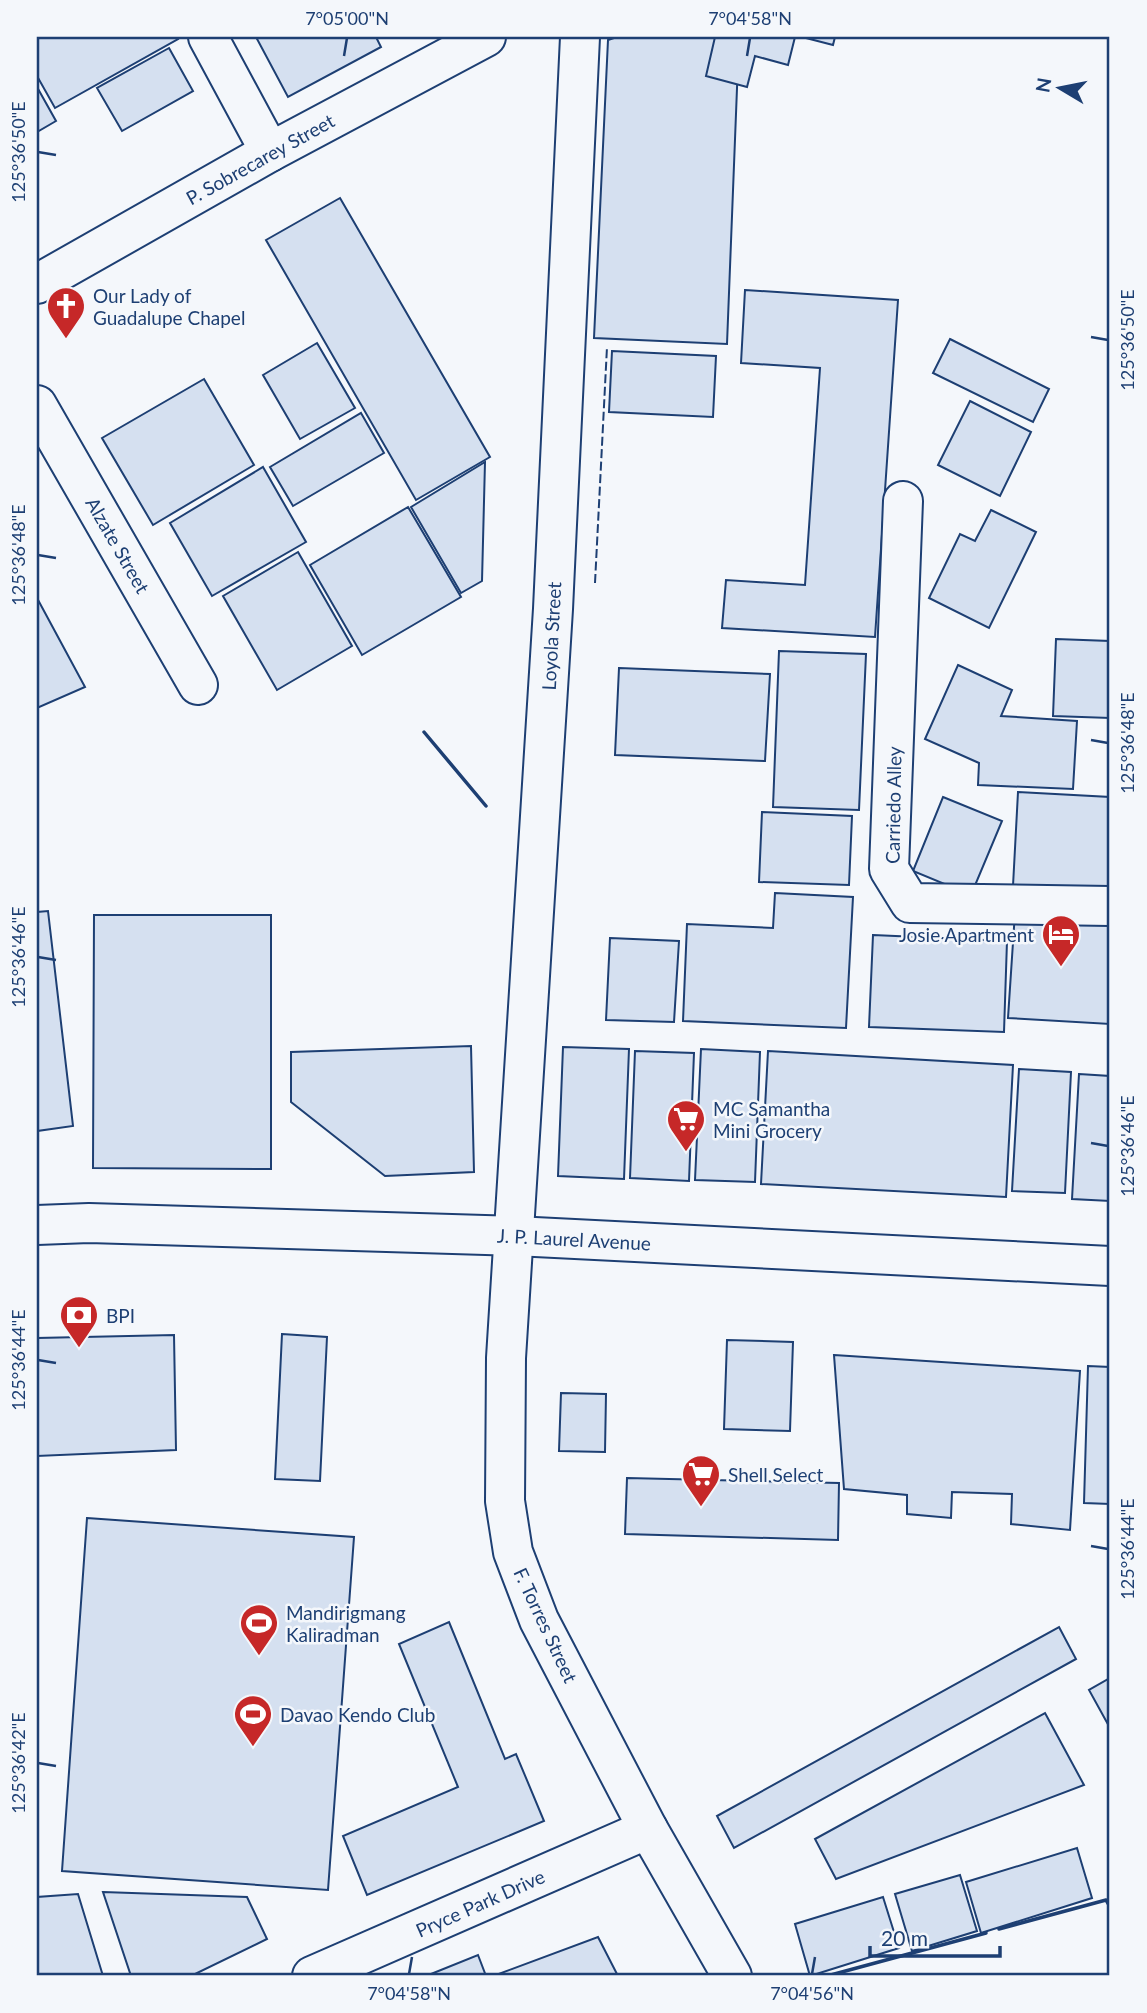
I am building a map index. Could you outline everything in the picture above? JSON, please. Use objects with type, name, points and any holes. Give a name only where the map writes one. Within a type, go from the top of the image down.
[{"type":"main road","points":[[208,37],[270,152]]},
{"type":"main road","name":"P. Sobrecarey Street","points":[[37,284],[270,152],[486,37]]},
{"type":"main road","name":"Loyola Street","points":[[515,1236],[553,608],[580,37]]},
{"type":"main road","name":"Alzate Street","points":[[37,405],[198,685]]},
{"type":"main road","name":"Carriedo Alley","points":[[903,501],[889,869],[910,903],[1110,906]]},
{"type":"main road","name":"J. P. Laurel Avenue","points":[[37,1225],[89,1223],[515,1236],[1110,1266]]},
{"type":"main road","name":"F. Torres Street","points":[[515,1236],[506,1358],[504,1473],[513,1552],[539,1620],[648,1829],[732,1976]]},
{"type":"main road","name":"Pryce Park Drive","points":[[312,1976],[648,1829]]},
{"type":"building","points":[[37,37],[178,39],[55,108],[37,76]]},
{"type":"building","points":[[256,37],[376,37],[381,47],[288,97]]},
{"type":"building","points":[[617,37],[739,37],[727,344],[594,338],[608,40]]},
{"type":"building","points":[[715,37],[795,37],[788,65],[755,56],[747,87],[706,76]]},
{"type":"building","points":[[802,37],[835,37],[833,45]]},
{"type":"building","points":[[169,48],[193,91],[122,131],[97,88]]},
{"type":"building","points":[[37,87],[56,121],[37,132]]},
{"type":"building","points":[[340,198],[490,457],[416,500],[266,240]]},
{"type":"building","points":[[745,290],[898,300],[875,637],[722,628],[726,580],[805,585],[820,368],[741,363]]},
{"type":"building","points":[[950,339],[1049,389],[1033,422],[933,373]]},
{"type":"building","points":[[317,343],[355,408],[300,439],[263,375]]},
{"type":"building","points":[[612,351],[716,356],[713,417],[609,412]]},
{"type":"building","points":[[204,379],[254,465],[153,525],[102,438]]},
{"type":"building","points":[[970,401],[1031,432],[1000,496],[938,465]]},
{"type":"building","points":[[361,413],[384,453],[293,506],[270,467]]},
{"type":"building","points":[[485,462],[482,581],[461,593],[411,507]]},
{"type":"building","points":[[263,467],[306,542],[212,596],[170,523]]},
{"type":"building","points":[[408,507],[461,597],[362,655],[310,565]]},
{"type":"building","points":[[991,510],[1036,532],[989,628],[929,598],[960,534],[975,541]]},
{"type":"building","points":[[298,552],[352,646],[277,690],[223,596]]},
{"type":"building","points":[[37,598],[85,687],[37,708]]},
{"type":"building","points":[[1056,639],[1110,641],[1110,718],[1053,716]]},
{"type":"building","points":[[779,651],[866,654],[859,810],[773,807]]},
{"type":"building","points":[[958,665],[1012,690],[1001,716],[1077,721],[1073,789],[978,785],[979,763],[925,739]]},
{"type":"building","points":[[619,668],[770,674],[765,761],[615,755]]},
{"type":"building","points":[[1018,792],[1110,797],[1108,891],[1013,886]]},
{"type":"building","points":[[943,797],[1002,821],[971,895],[913,871]]},
{"type":"building","points":[[762,812],[852,816],[849,885],[759,882]]},
{"type":"building","points":[[775,893],[853,897],[846,1028],[683,1021],[687,924],[773,928]]},
{"type":"building","points":[[48,911],[73,1126],[37,1131],[37,912]]},
{"type":"building","name":"Josie Apartment","points":[[1015,912],[1110,918],[1110,1024],[1008,1018]]},
{"type":"building","points":[[94,915],[271,915],[271,1169],[93,1168]]},
{"type":"building","points":[[873,935],[1007,941],[1004,1032],[869,1027]]},
{"type":"building","points":[[610,938],[679,941],[674,1022],[606,1020]]},
{"type":"building","points":[[471,1046],[474,1172],[385,1176],[291,1102],[291,1052]]},
{"type":"building","points":[[563,1047],[629,1049],[624,1179],[558,1176]]},
{"type":"building","points":[[701,1049],[760,1052],[755,1182],[695,1180]]},
{"type":"building","points":[[635,1051],[694,1053],[689,1181],[630,1178]]},
{"type":"building","points":[[768,1051],[1013,1065],[1006,1197],[761,1184]]},
{"type":"building","points":[[1019,1069],[1071,1072],[1065,1193],[1012,1191]]},
{"type":"building","points":[[1079,1074],[1110,1076],[1110,1201],[1072,1199]]},
{"type":"building","points":[[282,1334],[327,1337],[320,1481],[275,1479]]},
{"type":"building","points":[[174,1335],[176,1450],[37,1456],[37,1338]]},
{"type":"building","points":[[727,1340],[793,1342],[790,1431],[724,1429]]},
{"type":"building","points":[[834,1355],[1080,1371],[1070,1530],[1011,1524],[1012,1494],[952,1492],[951,1518],[907,1514],[907,1495],[844,1489]]},
{"type":"building","points":[[1088,1366],[1110,1367],[1110,1504],[1084,1503]]},
{"type":"building","points":[[561,1393],[606,1394],[605,1452],[559,1451]]},
{"type":"building","points":[[627,1478],[839,1483],[838,1540],[625,1534]]},
{"type":"building","points":[[87,1518],[354,1537],[328,1890],[62,1871]]},
{"type":"building","points":[[449,1622],[505,1759],[516,1754],[544,1821],[367,1895],[343,1836],[458,1787],[399,1644]]},
{"type":"building","points":[[1059,1627],[1076,1659],[734,1848],[717,1816]]},
{"type":"building","points":[[1110,1678],[1110,1728],[1089,1690]]},
{"type":"building","points":[[1045,1713],[1084,1785],[836,1879],[815,1839]]},
{"type":"building","points":[[1077,1848],[1092,1898],[981,1933],[966,1882]]},
{"type":"building","points":[[960,1875],[977,1931],[912,1951],[895,1894]]},
{"type":"building","points":[[103,1892],[247,1897],[267,1939],[191,1976],[131,1976]]},
{"type":"building","points":[[78,1894],[103,1976],[37,1976],[37,1897]]},
{"type":"building","points":[[883,1897],[899,1948],[810,1976],[795,1924]]},
{"type":"building","points":[[598,1937],[618,1976],[496,1975]]},
{"type":"building","points":[[478,1955],[486,1976],[426,1976]]},
{"type":"fence","points":[[595,583],[607,347]]},
{"type":"wall","points":[[424,732],[486,806]]},
{"type":"wall","points":[[999,1929],[1106,1900],[1110,1907]]},
{"type":"wall","points":[[827,1976],[986,1933]]},
{"type":"place","name":"Our Lady of Guadalupe Chapel","points":[[66,340]]},
{"type":"place","name":"Josie Apartment","points":[[1061,968]]},
{"type":"place","name":"MC Samantha Mini Grocery","points":[[686,1153]]},
{"type":"place","name":"BPI","points":[[79,1349]]},
{"type":"place","name":"Shell Select","points":[[701,1508]]},
{"type":"place","name":"Mandirigmang Kaliradman","points":[[259,1657]]},
{"type":"place","name":"Davao Kendo Club","points":[[253,1748]]}]
